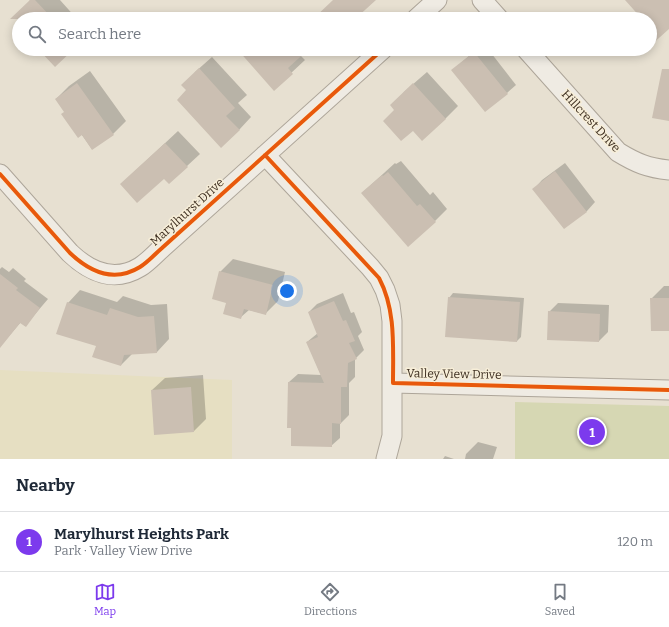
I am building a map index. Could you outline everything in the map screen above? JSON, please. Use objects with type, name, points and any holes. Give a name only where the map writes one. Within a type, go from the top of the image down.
[{"type":"street","points":[[424,12],[437,0]]},
{"type":"street","points":[[482,0],[493,12]]},
{"type":"street","name":"Marylhurst Drive","points":[[0,174],[78,261],[93,270],[110,275],[127,274],[141,266],[375,56]]},
{"type":"street","name":"Hillcrest Drive","points":[[532,56],[618,152],[634,162],[656,169],[669,170]]},
{"type":"street","name":"Valley View Drive","points":[[265,155],[379,278],[385,290],[391,316],[393,383],[669,390]]},
{"type":"street","points":[[386,459],[392,436],[393,383]]},
{"type":"shaded area","points":[[0,370],[232,380],[232,459],[0,459]]},
{"type":"green space","points":[[515,402],[669,406],[669,459],[515,459]]},
{"type":"building","points":[[30,0],[35,0],[46,12],[17,12]]},
{"type":"building","points":[[333,0],[376,0],[363,12],[320,12]]},
{"type":"building","points":[[625,0],[669,0],[669,29],[657,40],[657,12],[636,12]]},
{"type":"building","points":[[45,56],[67,56],[55,67]]},
{"type":"building","points":[[243,56],[301,56],[288,68],[293,74],[274,91]]},
{"type":"building","points":[[469,56],[477,56],[508,94],[485,112],[451,70]]},
{"type":"building","points":[[199,68],[235,108],[226,116],[240,130],[221,148],[177,100],[186,90],[181,85]]},
{"type":"building","points":[[662,69],[669,69],[669,121],[652,118]]},
{"type":"building","points":[[77,83],[114,135],[92,150],[82,135],[78,138],[61,114],[64,112],[55,99]]},
{"type":"building","points":[[413,83],[446,119],[422,141],[413,131],[401,141],[383,121],[394,110],[390,105]]},
{"type":"building","points":[[165,143],[188,167],[169,184],[164,179],[137,203],[120,184]]},
{"type":"building","points":[[555,171],[587,212],[564,229],[532,189]]},
{"type":"building","points":[[388,172],[417,206],[420,204],[436,222],[408,247],[361,193],[382,175],[383,176]]},
{"type":"building","points":[[219,271],[273,285],[266,315],[244,309],[241,319],[223,314],[226,303],[212,299]]},
{"type":"building","points":[[0,274],[18,288],[16,290],[40,308],[26,327],[20,323],[0,348]]},
{"type":"building","points":[[448,297],[520,302],[517,342],[445,337]]},
{"type":"building","points":[[650,298],[669,298],[669,331],[651,331]]},
{"type":"building","points":[[334,301],[343,321],[346,320],[355,341],[349,343],[357,359],[348,363],[347,387],[341,387],[341,424],[332,423],[332,447],[291,446],[291,428],[287,428],[288,382],[324,383],[306,342],[318,337],[308,312]]},
{"type":"building","points":[[67,302],[107,315],[110,308],[138,317],[154,316],[157,353],[124,355],[121,366],[92,357],[96,346],[56,334]]},
{"type":"building","points":[[548,311],[600,314],[599,342],[547,340]]},
{"type":"building","points":[[191,387],[194,432],[154,435],[151,390]]},
{"type":"cycle path","points":[[0,174],[70,253],[78,260],[94,270],[103,273],[112,275],[130,272],[149,260],[375,56]]},
{"type":"cycle path","points":[[265,155],[379,278],[391,316],[393,342],[393,383],[669,390]]},
{"type":"place","name":"Marylhurst Heights Park","points":[[592,432]]}]
